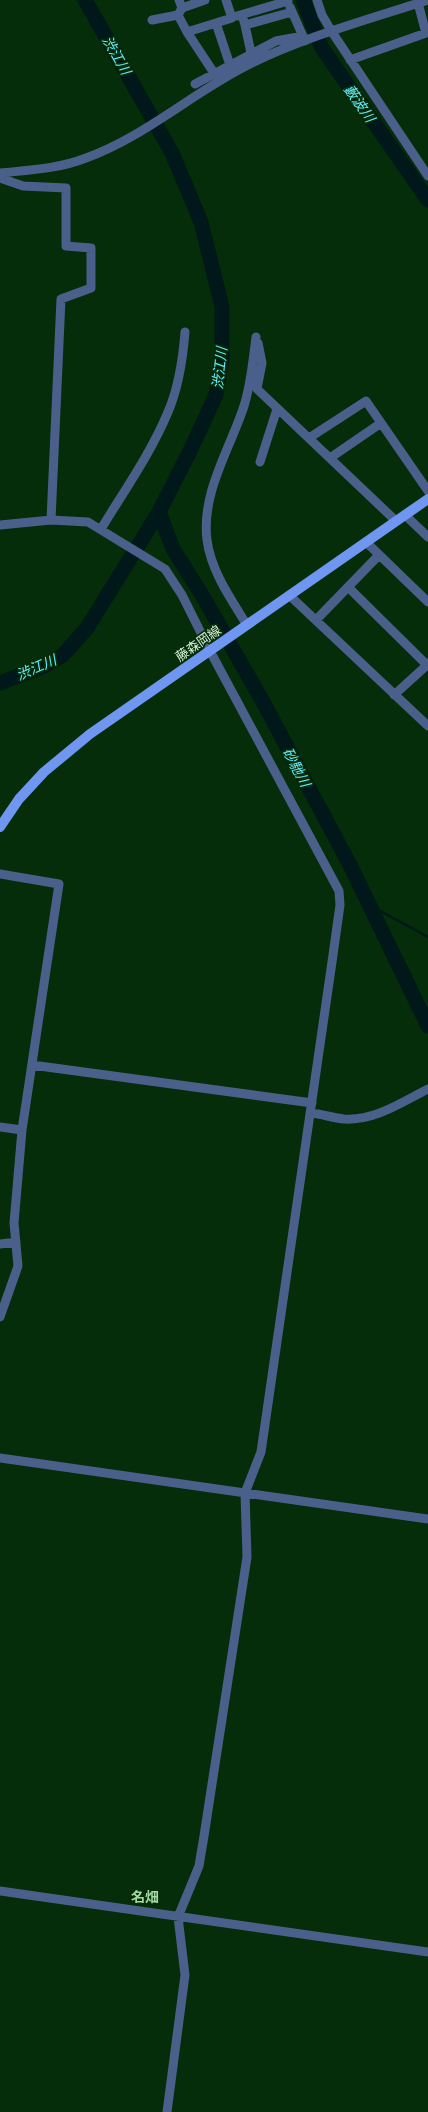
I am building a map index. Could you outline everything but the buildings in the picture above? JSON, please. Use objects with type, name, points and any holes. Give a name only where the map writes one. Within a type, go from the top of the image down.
[{"type":"main road","name":"藤森岡線","points":[[0,827],[19,799],[44,772],[90,734],[428,499]]},
{"type":"street","points":[[152,20],[180,8],[205,0]]},
{"type":"street","points":[[226,0],[232,18]]},
{"type":"street","points":[[317,0],[328,33],[350,60],[428,176]]},
{"type":"street","points":[[0,173],[48,169],[86,158],[120,143],[246,66],[306,39],[428,0]]},
{"type":"street","points":[[187,32],[288,1],[306,39]]},
{"type":"street","points":[[350,60],[426,33],[418,3]]},
{"type":"street","points":[[180,8],[187,32],[214,73]]},
{"type":"street","points":[[245,25],[292,12]]},
{"type":"street","points":[[242,15],[251,53]]},
{"type":"street","points":[[216,23],[230,65]]},
{"type":"street","points":[[195,84],[276,41],[306,39]]},
{"type":"street","points":[[0,178],[23,186],[66,188],[66,246],[91,248],[91,288],[61,299],[51,520]]},
{"type":"street","points":[[101,529],[153,444],[169,411],[183,354],[185,332]]},
{"type":"street","points":[[247,624],[228,595],[214,566],[207,540],[208,509],[218,473],[244,406],[256,337],[262,363],[257,389],[396,521]]},
{"type":"street","points":[[309,438],[366,401],[428,491]]},
{"type":"street","points":[[260,462],[277,409]]},
{"type":"street","points":[[330,458],[382,423]]},
{"type":"street","points":[[405,515],[428,536]]},
{"type":"street","points":[[0,525],[51,520],[88,522],[165,569],[182,596],[339,891],[340,905],[262,1452],[245,1493],[247,1557],[204,1836],[199,1866],[178,1917],[185,1975],[167,2112]]},
{"type":"street","points":[[366,542],[428,602]]},
{"type":"street","points":[[316,620],[379,555]]},
{"type":"street","points":[[348,587],[428,665],[394,696]]},
{"type":"street","points":[[289,595],[394,696],[428,726]]},
{"type":"street","points":[[0,874],[59,884],[22,1130],[14,1223],[18,1266],[0,1317]]},
{"type":"street","points":[[32,1065],[312,1104]]},
{"type":"street","points":[[311,1113],[345,1119],[365,1118],[377,1115],[428,1089]]},
{"type":"street","points":[[0,1127],[22,1130]]},
{"type":"street","points":[[0,1244],[16,1242]]},
{"type":"street","points":[[0,1458],[428,1519]]},
{"type":"street","points":[[0,1890],[178,1917],[428,1952]]},
{"type":"waterway","name":"渋江川","points":[[0,683],[44,666],[63,655],[87,628],[159,512],[190,451],[216,395],[222,359],[222,307],[201,222],[172,153],[85,0]]},
{"type":"waterway","name":"藪波川","points":[[303,0],[322,48],[428,200]]},
{"type":"waterway","name":"砂馳川","points":[[159,512],[173,549],[202,595],[262,700],[351,867],[428,1026]]},
{"type":"waterway","points":[[371,906],[428,937]]},
{"type":"district","name":"名畑","points":[[145,1896]]}]
